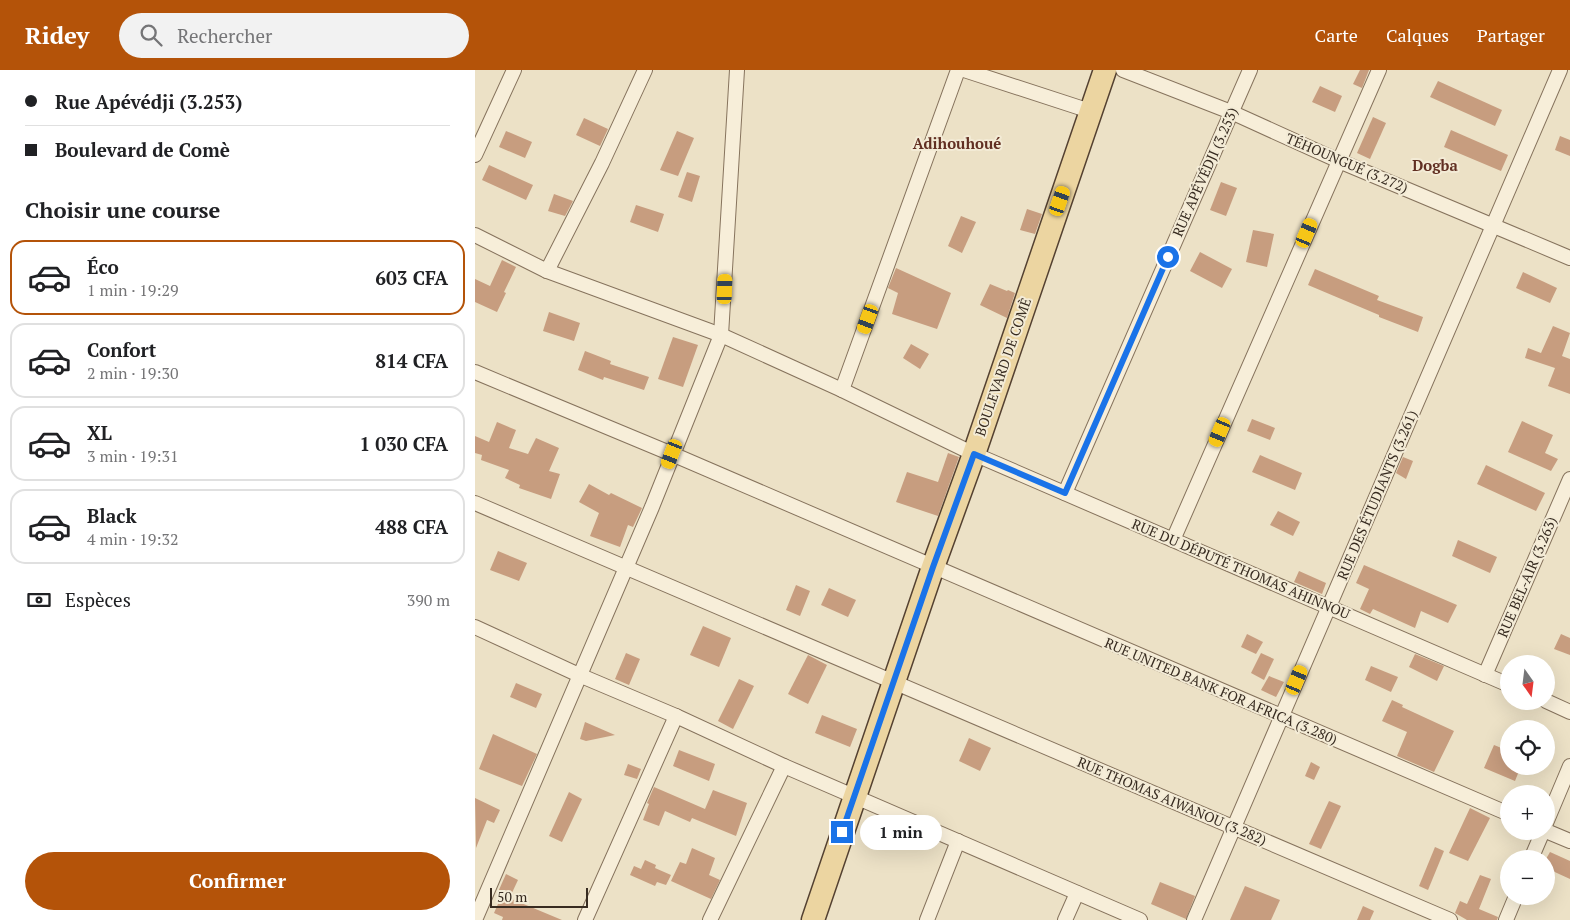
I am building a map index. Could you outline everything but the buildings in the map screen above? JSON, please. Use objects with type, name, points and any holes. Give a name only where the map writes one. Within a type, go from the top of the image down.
[{"type":"main road","name":"BOULEVARD DE COMÈ","points":[[813,920],[1105,70]]},
{"type":"street","points":[[475,154],[514,70]]},
{"type":"street","points":[[547,271],[602,163],[645,70]]},
{"type":"street","points":[[475,920],[627,567],[721,335],[737,70]]},
{"type":"street","points":[[842,390],[958,70]]},
{"type":"street","points":[[964,70],[993,74],[1090,111]]},
{"type":"street","name":"TÉHOUNGUÉ (3.272)","points":[[1123,70],[1231,112],[1339,161],[1570,258]]},
{"type":"street","name":"RUE APÉVÉDJI (3.253)","points":[[1065,493],[1250,70]]},
{"type":"street","points":[[1173,540],[1379,70]]},
{"type":"street","name":"RUE DES ÉTUDIANTS (3.261)","points":[[1193,920],[1560,70]]},
{"type":"street","name":"RUE DU DÉPUTÉ THOMAS AHINNOU","points":[[475,235],[547,271],[721,335],[842,390],[974,454],[1500,681]]},
{"type":"street","name":"RUE UNITED BANK FOR AFRICA (3.280)","points":[[475,372],[672,454],[1500,810]]},
{"type":"street","name":"RUE BEL-AIR (3.263)","points":[[1485,675],[1570,479]]},
{"type":"street","name":"RUE THOMAS AIWANOU (3.282)","points":[[475,503],[1451,920]]},
{"type":"street","points":[[475,627],[784,766],[1140,920]]},
{"type":"street","points":[[1555,705],[1570,712]]},
{"type":"street","points":[[585,920],[676,716]]},
{"type":"street","points":[[710,920],[784,766]]},
{"type":"street","points":[[1555,802],[1570,766]]},
{"type":"street","points":[[1555,835],[1570,841]]},
{"type":"street","points":[[927,920],[959,841]]},
{"type":"street","points":[[1065,920],[1077,893]]},
{"type":"street","points":[[1506,920],[1512,905]]},
{"type":"district","name":"Adihouhoué","points":[[957,144]]},
{"type":"district","name":"Dogba","points":[[1435,166]]},
{"type":"route","points":[[842,832],[974,454],[1065,493],[1168,257]]}]
